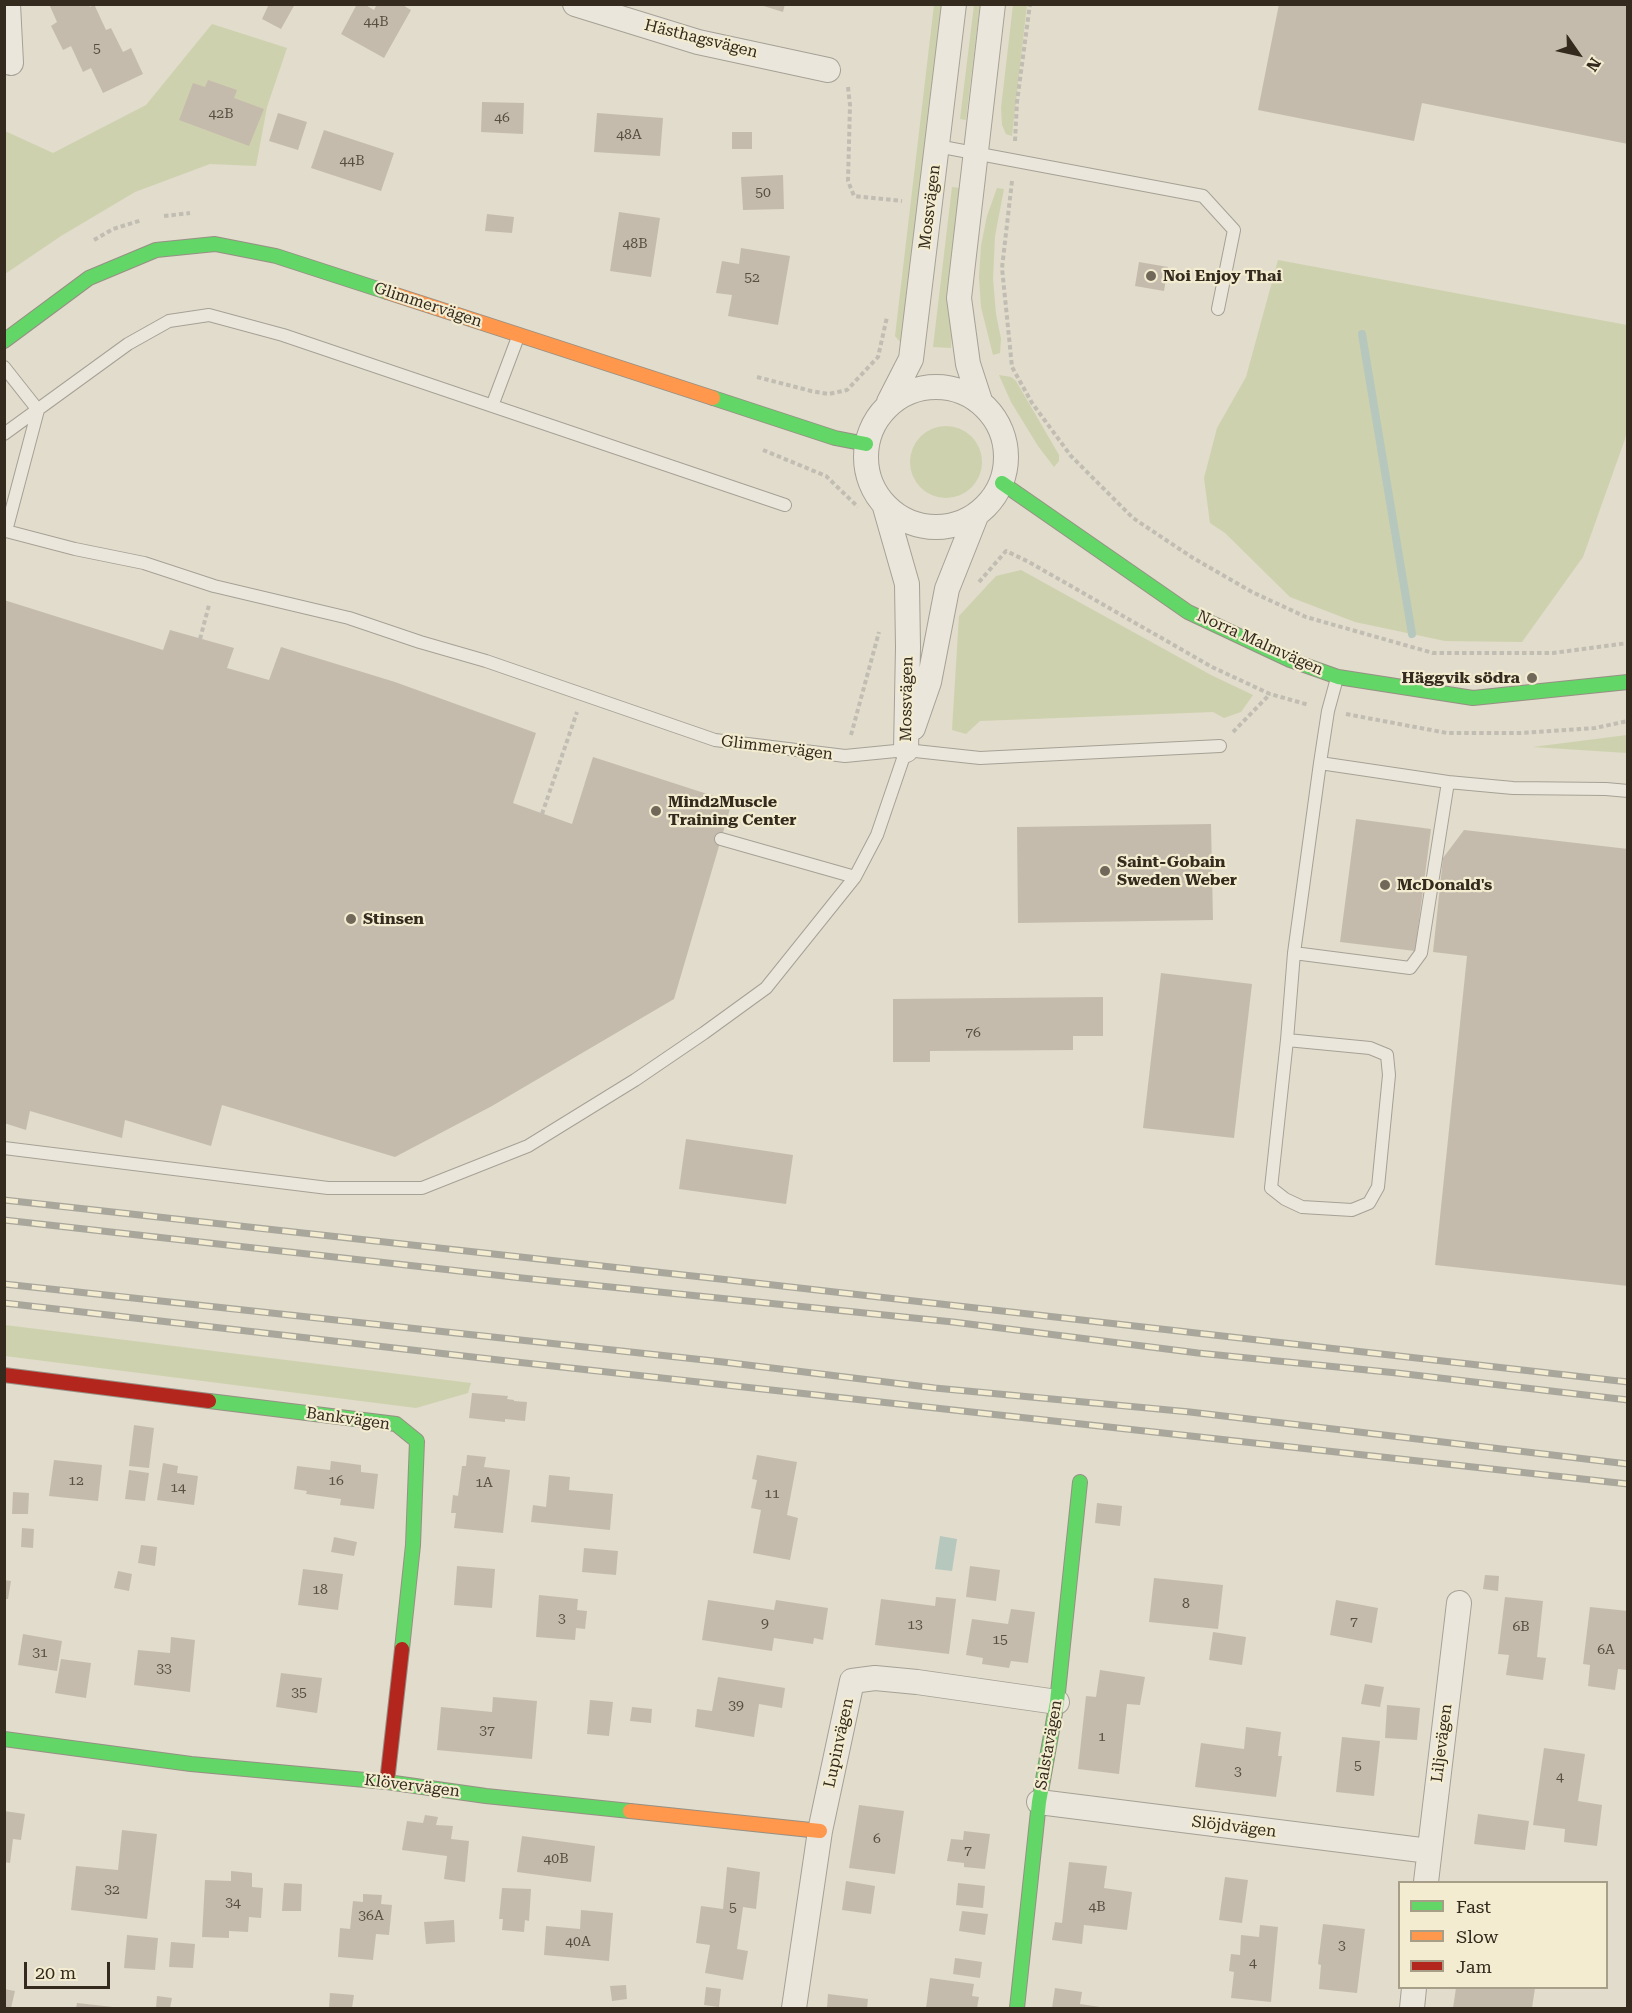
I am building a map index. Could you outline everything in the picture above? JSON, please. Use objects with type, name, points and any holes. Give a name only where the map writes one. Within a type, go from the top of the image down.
[{"type":"street","points":[[8,4],[11,63]]},
{"type":"street","name":"Hästhagsvägen","points":[[575,4],[698,42],[828,70]]},
{"type":"street","name":"Mossvägen","points":[[906,750],[907,584],[885,507],[871,486],[865,465],[866,444],[873,423],[888,405],[911,359],[954,4]]},
{"type":"street","name":"Mossvägen","points":[[885,507],[912,524],[936,528],[952,526],[976,516],[992,500],[1002,483],[1006,465],[1004,439],[996,420],[980,401],[968,364],[959,298],[993,4]]},
{"type":"street","name":"Glimmervägen","points":[[4,341],[89,278],[156,250],[215,244],[276,256],[835,438],[866,444]]},
{"type":"street","name":"Mossvägen","points":[[888,405],[912,389],[937,386],[961,391],[980,401]]},
{"type":"street","name":"Norra Malmvägen","points":[[1002,483],[1188,612],[1290,660],[1338,677],[1473,698],[1628,682]]},
{"type":"street","name":"Mossvägen","points":[[906,750],[929,682],[947,589],[976,516]]},
{"type":"street","name":"Bankvägen","points":[[4,1375],[396,1424],[417,1441],[413,1545],[387,1782]]},
{"type":"street","name":"Salstavägen","points":[[1017,2008],[1039,1802],[1057,1702],[1080,1482]]},
{"type":"street","name":"Liljevägen","points":[[1426,1881],[1460,1603]]},
{"type":"street","name":"Lupinvägen","points":[[794,2008],[820,1832],[852,1681],[875,1678],[917,1682],[1057,1702]]},
{"type":"street","name":"Klövervägen","points":[[4,1739],[191,1764],[387,1782],[486,1796],[820,1832]]},
{"type":"street","name":"Slöjdvägen","points":[[1039,1802],[1429,1851]]},
{"type":"street","points":[[1412,2008],[1414,1989]]},
{"type":"lane","points":[[937,146],[1203,196],[1234,230],[1218,309]]},
{"type":"lane","points":[[4,434],[128,344],[169,321],[209,315],[283,335],[785,505]]},
{"type":"lane","points":[[492,406],[519,335]]},
{"type":"lane","points":[[4,368],[38,410]]},
{"type":"lane","name":"Glimmervägen","points":[[38,410],[6,531],[75,549],[144,563],[214,586],[349,618],[486,661],[715,741],[845,756],[906,750]]},
{"type":"lane","points":[[1287,1040],[1370,1048],[1388,1055],[1389,1075],[1378,1187],[1369,1203],[1352,1210],[1302,1207],[1285,1199],[1271,1188],[1294,953],[1328,711],[1338,677]]},
{"type":"lane","points":[[906,750],[980,758],[1220,746]]},
{"type":"lane","name":"Mossvägen","points":[[4,1148],[328,1188],[422,1188],[528,1146],[635,1080],[766,988],[855,877],[877,835],[906,750]]},
{"type":"lane","points":[[1320,763],[1448,782],[1513,788],[1628,791]]},
{"type":"lane","points":[[1294,953],[1410,968],[1420,953],[1448,782]]},
{"type":"lane","points":[[721,839],[855,877]]},
{"type":"path","points":[[1030,4],[1017,102],[1002,268],[1012,367],[1032,403],[1071,456],[1133,518],[1193,558],[1252,592],[1306,617],[1433,653],[1553,653],[1628,643]]},
{"type":"path","points":[[828,70],[840,75],[847,84],[850,105],[848,181],[854,196],[902,201]]},
{"type":"path","points":[[755,446],[826,476],[859,508]]},
{"type":"path","points":[[973,590],[1006,551]]},
{"type":"path","points":[[200,639],[214,586]]},
{"type":"path","points":[[845,756],[882,623]]},
{"type":"path","points":[[1220,746],[1270,694]]},
{"type":"path","points":[[542,814],[583,695]]},
{"type":"green space","points":[[934,5],[942,5],[901,343],[895,336]]},
{"type":"green space","points":[[974,5],[980,5],[966,120],[960,119]]},
{"type":"green space","points":[[1013,5],[1027,5],[1012,136],[1006,134],[1002,125],[1001,108]]},
{"type":"green space","points":[[212,24],[287,48],[267,107],[256,166],[210,164],[135,192],[61,236],[5,274],[5,131],[53,153],[146,105]]},
{"type":"green space","points":[[952,187],[960,188],[951,348],[933,347]]},
{"type":"green space","points":[[997,188],[1004,189],[995,236],[993,279],[1001,339],[1000,353],[993,355],[981,307],[979,277],[981,246],[987,216]]},
{"type":"green space","points":[[1278,260],[1627,325],[1628,425],[1625,439],[1583,557],[1522,642],[1445,641],[1355,622],[1290,597],[1225,533],[1210,523],[1204,478],[1217,428],[1246,377]]},
{"type":"green space","points":[[999,375],[1011,377],[1016,381],[1059,455],[1059,461],[1054,467],[1011,402]]},
{"type":"green space","points":[[939,426],[953,426],[972,436],[982,455],[982,469],[972,488],[953,498],[939,498],[920,488],[910,469],[910,455],[920,436]]},
{"type":"green space","points":[[1021,570],[1211,675],[1253,695],[1241,712],[1224,718],[1213,712],[980,721],[966,734],[952,730],[959,616],[996,576]]},
{"type":"green space","points":[[1627,735],[1627,753],[1533,747]]},
{"type":"green space","points":[[5,1325],[471,1383],[468,1393],[416,1408],[5,1356]]},
{"type":"shaded area","points":[[940,1536],[957,1539],[952,1571],[935,1569]]},
{"type":"building","points":[[49,4],[89,4],[90,7],[94,4],[106,30],[111,28],[123,52],[131,48],[143,74],[103,93],[91,68],[83,72],[71,46],[63,50],[51,26],[57,22]]},
{"type":"building","points":[[269,4],[295,4],[281,29],[262,19]]},
{"type":"building","points":[[357,4],[364,4],[374,10],[377,4],[401,4],[411,10],[384,58],[341,34]]},
{"type":"building","points":[[757,4],[785,4],[783,12]]},
{"type":"building","points":[[1279,4],[1628,4],[1628,144],[1422,103],[1414,141],[1258,110]]},
{"type":"building","points":[[208,80],[237,90],[234,98],[264,109],[249,146],[179,120],[193,83],[205,87]]},
{"type":"building","points":[[482,102],[524,103],[523,134],[481,132]]},
{"type":"building","points":[[278,113],[307,122],[298,150],[269,141]]},
{"type":"building","points":[[597,113],[663,118],[660,156],[594,152]]},
{"type":"building","points":[[324,130],[394,153],[381,191],[311,168]]},
{"type":"building","points":[[732,132],[752,132],[752,149],[732,149]]},
{"type":"building","points":[[783,175],[784,209],[743,210],[741,177]]},
{"type":"building","points":[[619,212],[660,218],[651,277],[610,271]]},
{"type":"building","points":[[487,214],[514,217],[512,233],[485,231]]},
{"type":"building","points":[[741,248],[790,256],[778,325],[728,316],[732,295],[716,293],[722,261],[739,264]]},
{"type":"building","points":[[1139,262],[1168,267],[1164,291],[1135,286]]},
{"type":"building","name":"Stinsen","points":[[4,600],[163,650],[170,630],[234,648],[227,668],[269,680],[281,647],[395,682],[536,733],[513,803],[572,824],[593,757],[732,802],[674,999],[492,1106],[395,1157],[222,1105],[211,1146],[125,1120],[122,1138],[30,1111],[26,1130],[4,1123]]},
{"type":"building","name":"McDonald's","points":[[1356,819],[1431,829],[1415,951],[1340,942]]},
{"type":"building","points":[[1211,824],[1213,920],[1018,923],[1017,827]]},
{"type":"building","points":[[1464,830],[1628,849],[1628,1286],[1435,1265],[1467,956],[1433,952],[1443,858]]},
{"type":"building","points":[[1161,973],[1252,984],[1234,1138],[1143,1128]]},
{"type":"building","points":[[1103,997],[1103,1036],[1073,1036],[1073,1050],[930,1051],[930,1062],[893,1062],[893,999]]},
{"type":"building","points":[[686,1139],[793,1155],[786,1204],[679,1189]]},
{"type":"building","points":[[472,1393],[508,1396],[507,1399],[527,1402],[525,1421],[505,1419],[505,1422],[469,1418]]},
{"type":"building","points":[[134,1425],[154,1428],[149,1468],[129,1466]]},
{"type":"building","points":[[467,1455],[486,1457],[484,1467],[510,1470],[503,1533],[454,1528],[456,1513],[451,1513],[453,1495],[458,1496],[462,1466],[466,1466]]},
{"type":"building","points":[[757,1455],[797,1462],[787,1515],[798,1518],[790,1560],[753,1553],[761,1510],[751,1508],[757,1480],[752,1479]]},
{"type":"building","points":[[54,1460],[102,1465],[98,1501],[49,1496]]},
{"type":"building","points":[[331,1461],[361,1465],[361,1472],[378,1474],[374,1509],[340,1505],[341,1499],[306,1494],[307,1491],[294,1489],[297,1466],[330,1470]]},
{"type":"building","points":[[163,1463],[178,1466],[177,1473],[198,1476],[194,1505],[157,1500]]},
{"type":"building","points":[[129,1470],[149,1473],[145,1501],[125,1499]]},
{"type":"building","points":[[549,1475],[570,1477],[569,1490],[613,1494],[610,1530],[531,1522],[533,1505],[546,1507]]},
{"type":"building","points":[[13,1492],[29,1493],[28,1514],[12,1514]]},
{"type":"building","points":[[1097,1503],[1122,1506],[1120,1526],[1095,1523]]},
{"type":"building","points":[[22,1528],[34,1529],[33,1548],[21,1547]]},
{"type":"building","points":[[334,1537],[357,1542],[354,1556],[331,1552]]},
{"type":"building","points":[[141,1545],[157,1547],[155,1566],[138,1563]]},
{"type":"building","points":[[584,1548],[618,1551],[616,1575],[582,1572]]},
{"type":"building","points":[[457,1566],[495,1569],[492,1608],[454,1605]]},
{"type":"building","points":[[970,1566],[1000,1570],[996,1601],[966,1597]]},
{"type":"building","points":[[303,1569],[343,1574],[338,1610],[298,1605]]},
{"type":"building","points":[[118,1571],[132,1574],[129,1591],[114,1588]]},
{"type":"building","points":[[1485,1575],[1499,1576],[1498,1591],[1483,1589]]},
{"type":"building","points":[[1154,1578],[1223,1585],[1218,1629],[1149,1622]]},
{"type":"building","points":[[4,1580],[11,1581],[8,1599],[4,1599]]},
{"type":"building","points":[[539,1595],[578,1599],[577,1610],[587,1611],[585,1629],[576,1628],[575,1640],[536,1637]]},
{"type":"building","points":[[936,1597],[956,1599],[949,1654],[875,1645],[881,1599],[935,1606]]},
{"type":"building","points":[[1505,1597],[1543,1601],[1537,1657],[1546,1658],[1543,1680],[1506,1675],[1509,1655],[1498,1654]]},
{"type":"building","points":[[708,1600],[774,1610],[776,1600],[828,1608],[823,1640],[814,1638],[813,1644],[774,1638],[772,1651],[702,1640]]},
{"type":"building","points":[[1336,1600],[1378,1608],[1372,1643],[1330,1635]]},
{"type":"building","points":[[1590,1607],[1628,1611],[1627,1670],[1618,1669],[1615,1690],[1588,1686],[1590,1665],[1583,1664]]},
{"type":"building","points":[[1011,1609],[1035,1612],[1028,1663],[1011,1661],[1009,1668],[982,1664],[983,1658],[966,1655],[972,1619],[1008,1624]]},
{"type":"building","points":[[1213,1632],[1246,1637],[1242,1665],[1209,1660]]},
{"type":"building","points":[[23,1634],[62,1641],[57,1671],[18,1665]]},
{"type":"building","points":[[171,1637],[195,1640],[190,1692],[134,1685],[138,1650],[170,1653]]},
{"type":"building","points":[[61,1659],[91,1663],[86,1698],[55,1693]]},
{"type":"building","points":[[1100,1670],[1145,1677],[1140,1705],[1127,1704],[1119,1774],[1078,1769],[1086,1696],[1096,1697]]},
{"type":"building","points":[[281,1673],[322,1678],[317,1713],[276,1707]]},
{"type":"building","points":[[718,1677],[785,1688],[782,1708],[759,1704],[754,1737],[695,1727],[697,1709],[712,1711]]},
{"type":"building","points":[[1365,1684],[1384,1687],[1380,1707],[1361,1704]]},
{"type":"building","points":[[493,1697],[537,1701],[532,1759],[437,1750],[441,1707],[492,1712]]},
{"type":"building","points":[[590,1700],[613,1702],[609,1736],[587,1734]]},
{"type":"building","points":[[1387,1705],[1420,1708],[1417,1740],[1385,1738]]},
{"type":"building","points":[[632,1707],[652,1709],[651,1723],[630,1721]]},
{"type":"building","points":[[1246,1727],[1281,1732],[1278,1756],[1282,1756],[1276,1797],[1195,1787],[1201,1743],[1244,1749]]},
{"type":"building","points":[[1342,1737],[1380,1741],[1374,1796],[1336,1792]]},
{"type":"building","points":[[1544,1748],[1585,1754],[1578,1801],[1602,1805],[1597,1846],[1564,1842],[1565,1829],[1533,1825]]},
{"type":"building","points":[[859,1805],[904,1811],[895,1874],[849,1868]]},
{"type":"building","points":[[4,1811],[25,1814],[21,1840],[13,1839],[10,1863],[4,1862]]},
{"type":"building","points":[[1478,1814],[1529,1821],[1525,1850],[1474,1844]]},
{"type":"building","points":[[425,1815],[438,1817],[436,1825],[453,1826],[451,1839],[469,1841],[465,1882],[444,1879],[447,1856],[402,1850],[407,1821],[423,1823]]},
{"type":"building","points":[[122,1830],[157,1834],[147,1919],[71,1910],[76,1866],[118,1870]]},
{"type":"building","points":[[964,1831],[990,1834],[985,1869],[964,1867],[964,1863],[947,1861],[951,1839],[963,1840]]},
{"type":"building","points":[[522,1836],[595,1846],[591,1882],[517,1872]]},
{"type":"building","points":[[1069,1862],[1107,1866],[1104,1888],[1132,1892],[1127,1930],[1084,1925],[1082,1944],[1052,1940],[1055,1922],[1062,1923]]},
{"type":"building","points":[[727,1867],[760,1872],[756,1909],[743,1907],[737,1949],[748,1951],[743,1980],[705,1973],[710,1945],[696,1943],[701,1906],[723,1909]]},
{"type":"building","points":[[231,1871],[252,1873],[252,1887],[263,1888],[261,1918],[249,1917],[248,1932],[229,1931],[229,1938],[202,1937],[205,1880],[231,1881]]},
{"type":"building","points":[[1225,1877],[1248,1880],[1242,1923],[1219,1920]]},
{"type":"building","points":[[846,1881],[875,1886],[871,1914],[842,1910]]},
{"type":"building","points":[[284,1883],[302,1884],[301,1911],[282,1911]]},
{"type":"building","points":[[958,1883],[985,1886],[983,1908],[956,1905]]},
{"type":"building","points":[[502,1888],[531,1889],[529,1921],[525,1920],[524,1932],[502,1930],[503,1919],[499,1919]]},
{"type":"building","points":[[363,1894],[382,1895],[381,1904],[392,1905],[389,1935],[376,1934],[373,1960],[338,1957],[340,1928],[350,1929],[353,1901],[363,1902]]},
{"type":"building","points":[[581,1910],[613,1913],[609,1961],[544,1955],[546,1926],[580,1929]]},
{"type":"building","points":[[962,1911],[988,1914],[985,1935],[959,1931]]},
{"type":"building","points":[[454,1920],[455,1942],[426,1944],[424,1922]]},
{"type":"building","points":[[1323,1924],[1365,1929],[1357,1993],[1319,1989],[1321,1965],[1318,1964]]},
{"type":"building","points":[[1260,1925],[1278,1927],[1271,2002],[1231,1998],[1234,1972],[1229,1971],[1231,1954],[1240,1955],[1241,1935],[1259,1937]]},
{"type":"building","points":[[127,1935],[158,1938],[155,1970],[124,1968]]},
{"type":"building","points":[[171,1942],[195,1944],[193,1968],[169,1967]]},
{"type":"building","points":[[955,1958],[982,1962],[980,1978],[953,1974]]},
{"type":"building","points":[[930,1978],[974,1984],[972,1996],[979,1997],[977,2008],[926,2008]]},
{"type":"building","points":[[626,1985],[627,1999],[612,2001],[610,1986]]},
{"type":"building","points":[[706,1987],[721,1989],[719,2007],[704,2005]]},
{"type":"building","points":[[1055,1988],[1082,1992],[1080,2004],[1107,2008],[1052,2008]]},
{"type":"building","points":[[4,1989],[15,1991],[11,2008],[4,2008]]},
{"type":"building","points":[[1456,1989],[1535,1989],[1532,2008],[1453,2008]]},
{"type":"building","points":[[330,1993],[354,1995],[352,2008],[329,2008]]},
{"type":"building","points":[[828,1994],[868,1999],[867,2008],[827,2008]]},
{"type":"building","points":[[157,1996],[172,1998],[170,2008],[156,2008]]},
{"type":"building","points":[[77,2003],[113,2007],[113,2008],[76,2008]]},
{"type":"waterway","points":[[1362,334],[1412,634]]},
{"type":"railway","points":[[4,1200],[1628,1382]]},
{"type":"railway","points":[[4,1220],[522,1278],[953,1322],[1198,1353],[1628,1400]]},
{"type":"railway","points":[[4,1284],[723,1362],[935,1388],[1190,1412],[1628,1464]]},
{"type":"railway","points":[[4,1303],[516,1362],[1628,1484]]},
{"type":"traffic: fast","points":[[4,341],[89,278],[156,250],[215,244],[276,256],[387,292]]},
{"type":"traffic: fast","points":[[713,398],[835,438],[866,444]]},
{"type":"traffic: fast","points":[[1002,483],[1188,612],[1290,660],[1338,677],[1473,698],[1628,682]]},
{"type":"traffic: fast","points":[[209,1401],[396,1424],[417,1441],[413,1545],[402,1649]]},
{"type":"traffic: fast","points":[[1017,2008],[1039,1802],[1057,1702],[1080,1482]]},
{"type":"traffic: fast","points":[[4,1739],[191,1764],[387,1782],[486,1796],[630,1811]]},
{"type":"traffic: slow","points":[[387,292],[713,398]]},
{"type":"traffic: slow","points":[[630,1811],[820,1831]]},
{"type":"traffic: jam","points":[[4,1375],[209,1401]]},
{"type":"traffic: jam","points":[[387,1782],[402,1649]]},
{"type":"place","name":"Noi Enjoy Thai","points":[[1151,276]]},
{"type":"place","name":"Häggvik södra","points":[[1532,678]]},
{"type":"place","name":"Mind2Muscle Training Center","points":[[656,811]]},
{"type":"place","name":"Saint-Gobain Sweden Weber","points":[[1105,871]]},
{"type":"place","name":"McDonald's","points":[[1385,885]]},
{"type":"place","name":"Stinsen","points":[[351,919]]}]
